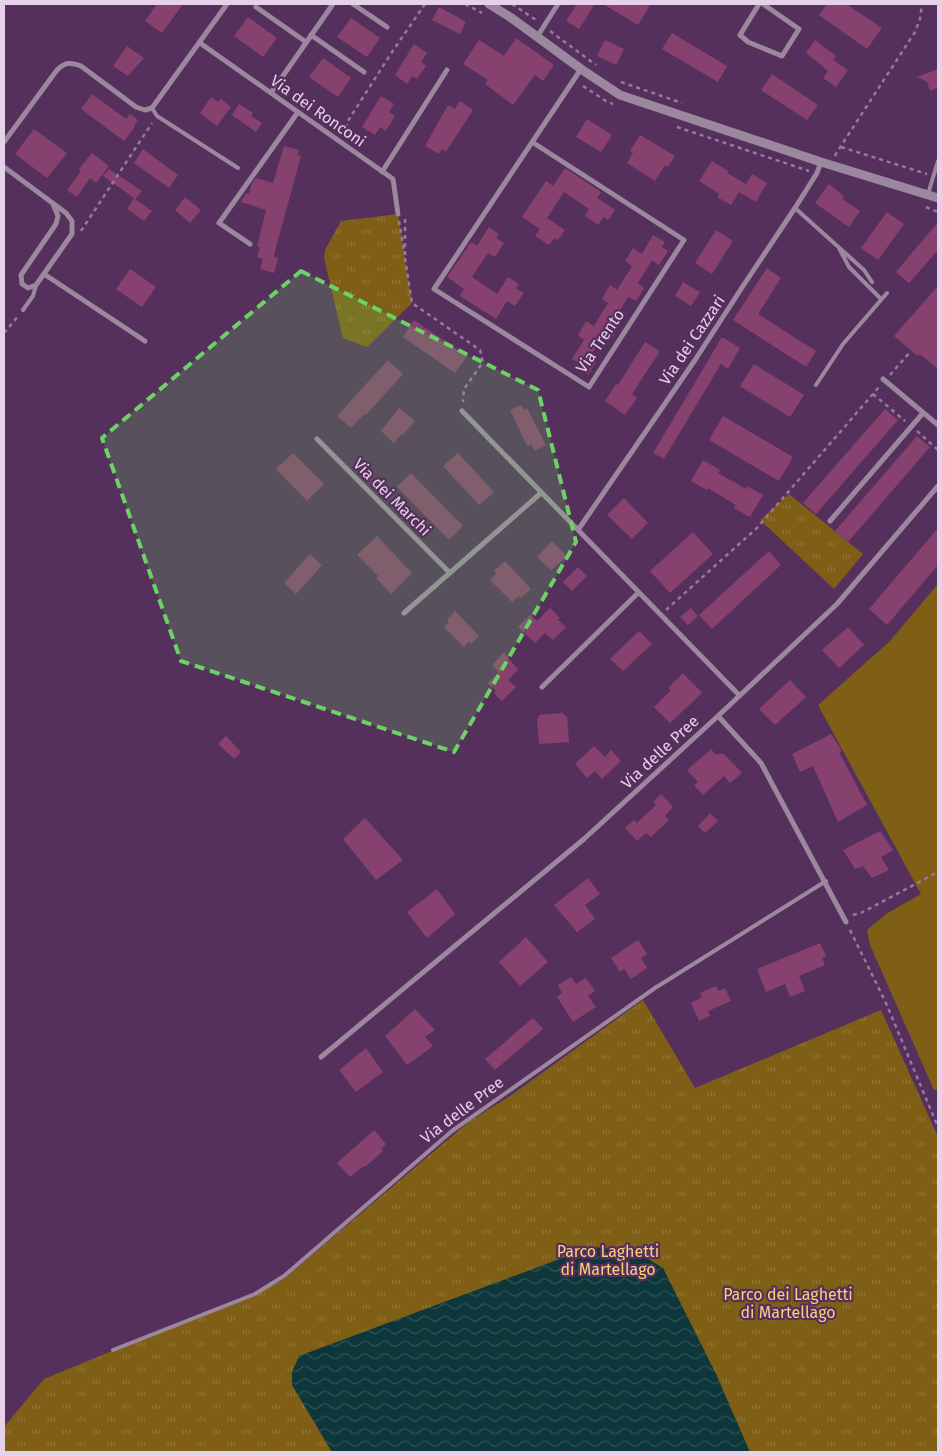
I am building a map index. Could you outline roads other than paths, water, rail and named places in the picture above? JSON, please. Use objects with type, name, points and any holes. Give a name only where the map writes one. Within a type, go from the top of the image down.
[{"type":"street","points":[[4,142],[57,70],[63,64],[71,62],[81,66],[136,107],[145,110],[152,108],[227,4]]},
{"type":"street","points":[[271,93],[333,4]]},
{"type":"street","points":[[353,4],[387,27]]},
{"type":"street","points":[[489,4],[620,94],[820,162],[938,198]]},
{"type":"street","points":[[537,37],[558,4]]},
{"type":"street","points":[[761,4],[800,29],[782,56],[748,42],[740,35],[761,4]]},
{"type":"street","points":[[256,7],[306,42]]},
{"type":"street","points":[[311,35],[364,72]]},
{"type":"street","name":"Via dei Ronconi","points":[[200,43],[393,179],[398,214]]},
{"type":"street","name":"Via Trento","points":[[532,142],[684,240],[589,387],[434,289],[532,142],[581,69]]},
{"type":"street","points":[[382,172],[447,70]]},
{"type":"street","points":[[250,244],[219,223],[298,112]]},
{"type":"street","name":"Via dei Cazzari","points":[[578,530],[696,360],[817,174],[820,162]]},
{"type":"street","points":[[4,167],[66,213],[72,221],[72,234],[36,285],[28,288],[22,284],[21,275],[56,224],[58,216],[53,204]]},
{"type":"street","points":[[44,274],[145,341]]},
{"type":"street","points":[[884,380],[938,425]]},
{"type":"street","points":[[462,411],[739,696]]},
{"type":"street","points":[[830,521],[923,413]]},
{"type":"street","name":"Via dei Marchi","points":[[317,438],[450,573]]},
{"type":"street","name":"Via delle Pree","points":[[322,1057],[584,839],[718,716],[836,604],[938,486]]},
{"type":"street","points":[[404,613],[541,493]]},
{"type":"street","points":[[542,687],[638,593]]},
{"type":"street","name":"Via delle Pree","points":[[718,716],[761,763],[845,919]]},
{"type":"lane","points":[[152,108],[157,116],[238,168]]},
{"type":"lane","points":[[928,194],[938,161]]},
{"type":"lane","points":[[795,208],[864,270],[872,282]]},
{"type":"lane","points":[[838,246],[849,267],[881,299]]},
{"type":"lane","points":[[23,310],[33,296],[36,285]]},
{"type":"lane","points":[[816,385],[843,344],[887,293]]},
{"type":"lane","name":"Via delle Pree","points":[[113,1350],[256,1294],[284,1276],[452,1131],[655,988],[826,881]]},
{"type":"water","points":[[592,1247],[635,1251],[663,1268],[716,1374],[750,1452],[332,1452],[292,1385],[292,1372],[299,1356]]},
{"type":"park label","name":"Parco Laghetti di Martellago","points":[[608,1260]]},
{"type":"park label","name":"Parco dei Laghetti di Martellago","points":[[788,1303]]}]
